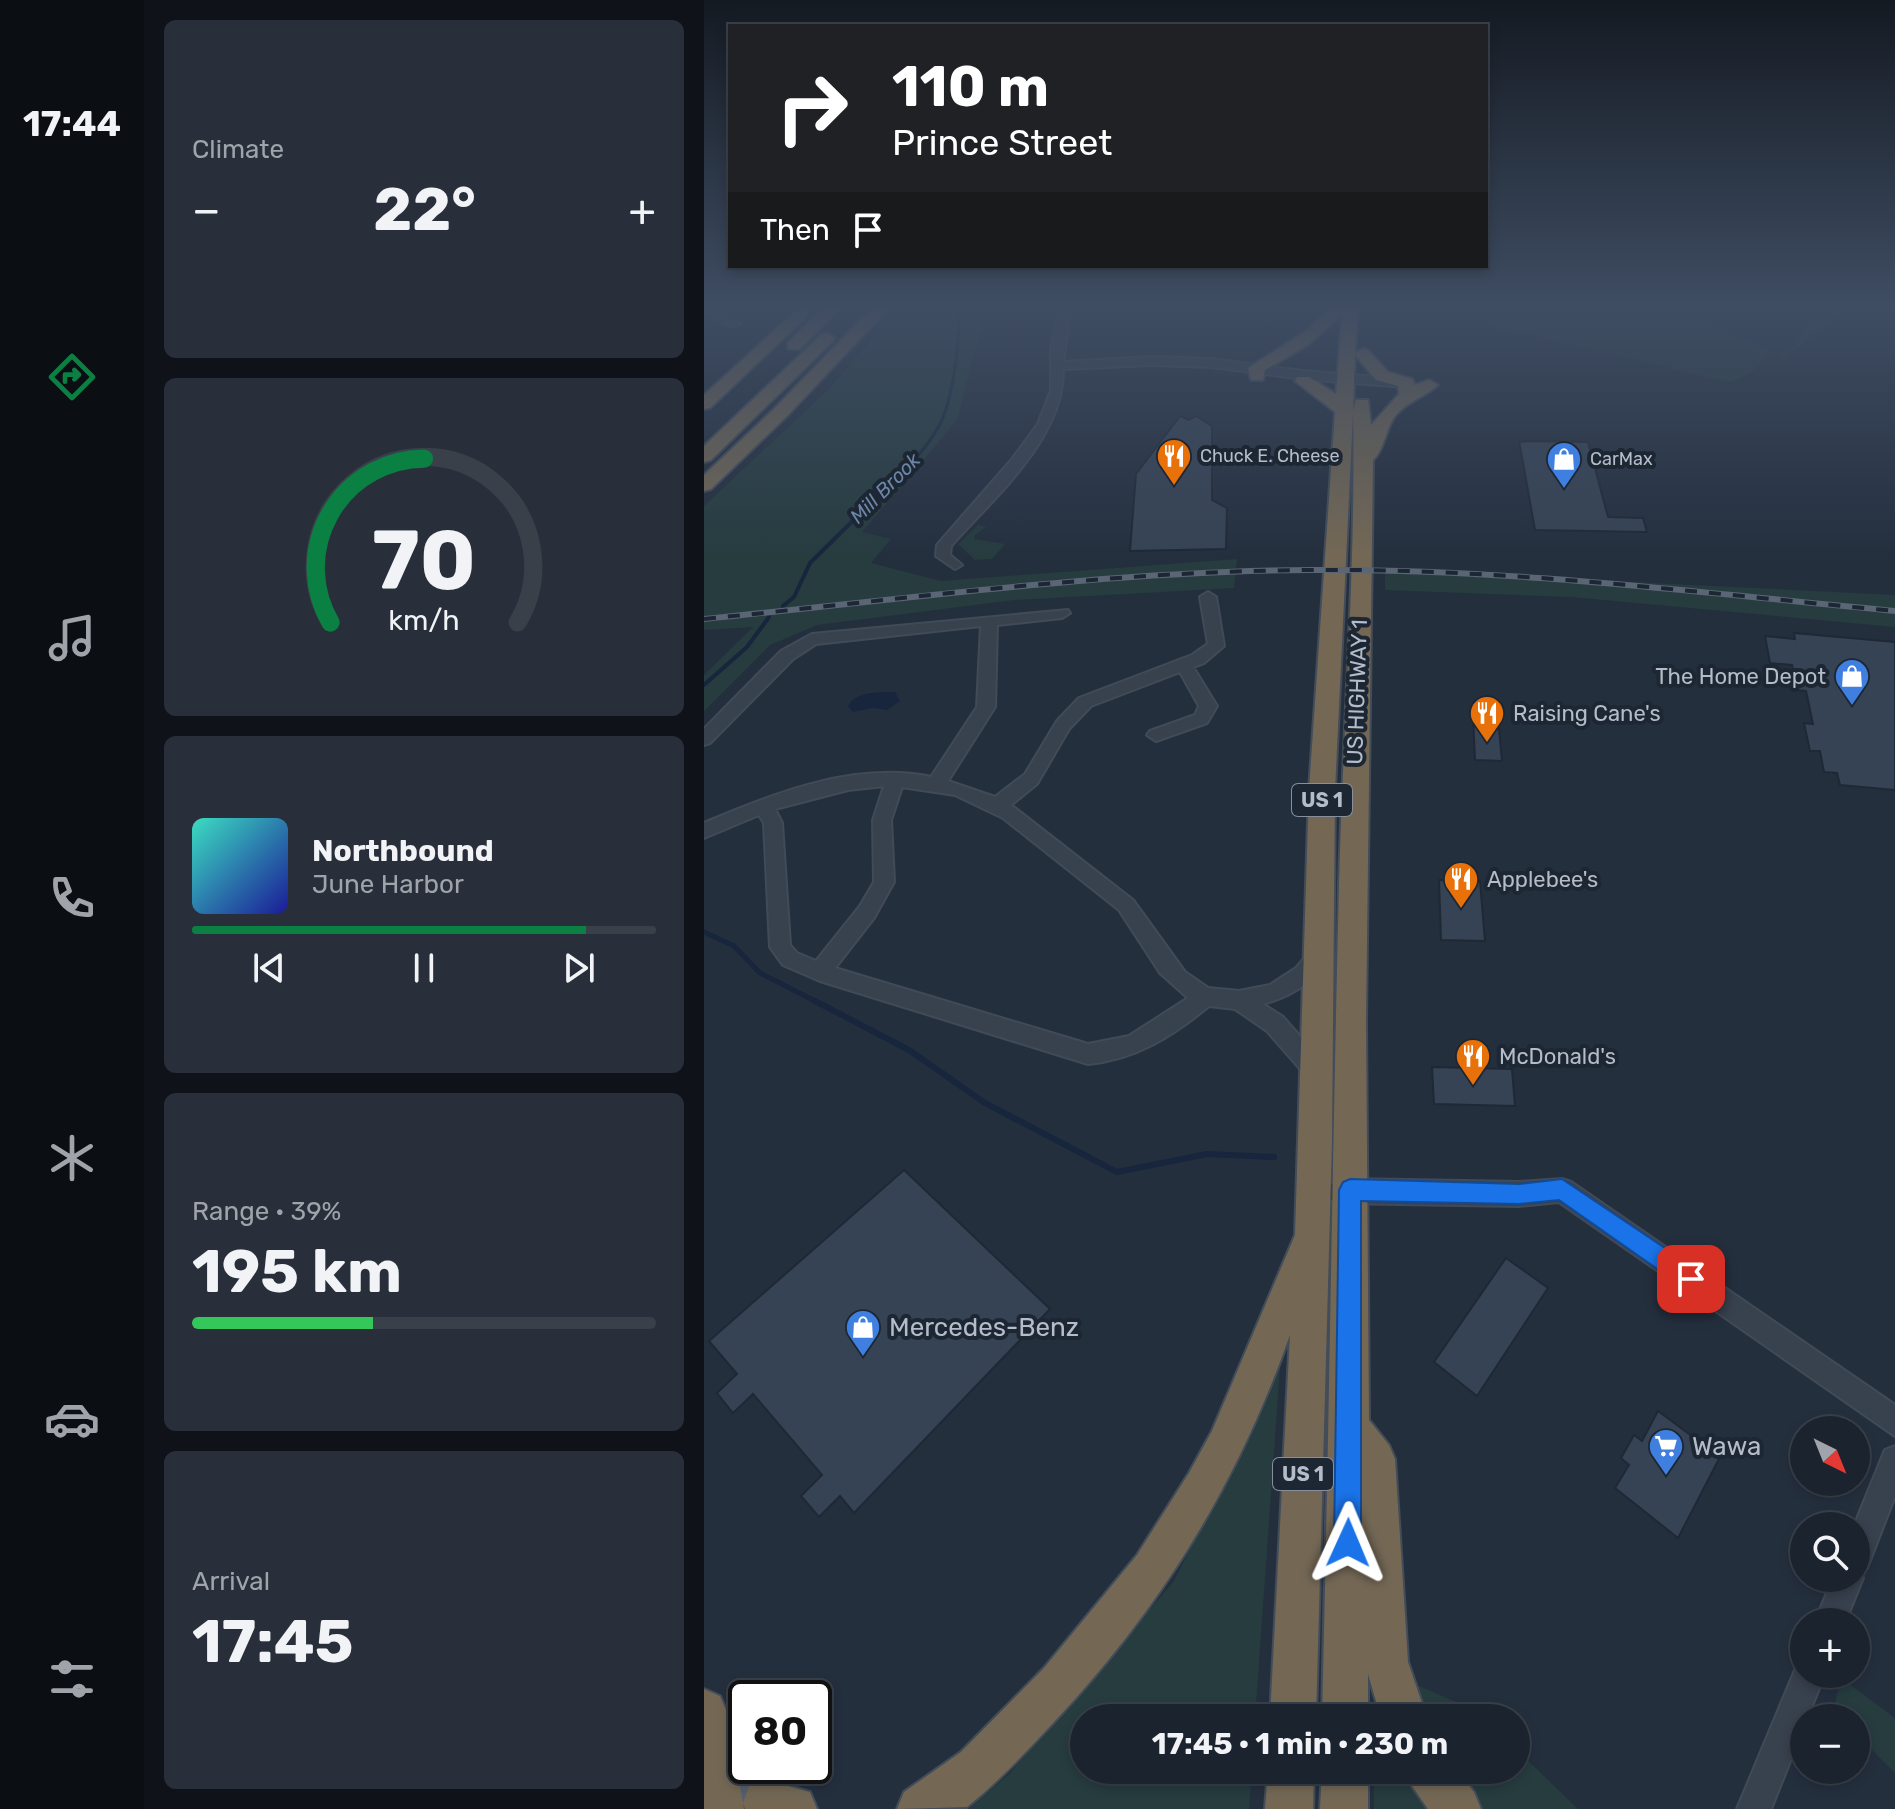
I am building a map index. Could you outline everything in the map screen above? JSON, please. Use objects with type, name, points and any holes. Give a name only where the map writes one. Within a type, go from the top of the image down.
[{"type":"highway","points":[[704,404],[721,388]]},
{"type":"highway","points":[[730,406],[748,388]]},
{"type":"highway","points":[[704,456],[773,388]]},
{"type":"highway","points":[[704,485],[804,388]]},
{"type":"highway","points":[[1315,388],[1334,400],[1345,412]]},
{"type":"highway","name":"US 1","points":[[1294,1704],[1313,1222],[1322,790],[1345,412],[1351,388]]},
{"type":"highway","name":"US HIGHWAY 1","points":[[1350,1190],[1355,754],[1364,484],[1353,388]]},
{"type":"highway","points":[[1404,388],[1417,388]]},
{"type":"highway","points":[[1364,484],[1374,433],[1407,390]]},
{"type":"highway","name":"US 1","points":[[1345,1704],[1350,1190]]},
{"type":"highway","points":[[921,1809],[952,1788],[1046,1699],[1092,1648],[1161,1555],[1214,1467],[1246,1401],[1313,1222]]},
{"type":"highway","points":[[1349,1426],[1375,1459],[1386,1662],[1400,1704]]},
{"type":"highway","points":[[704,1712],[720,1809]]},
{"type":"highway","points":[[1289,1809],[1290,1784]]},
{"type":"highway","points":[[1344,1809],[1345,1784]]},
{"type":"highway","points":[[1438,1784],[1457,1809]]},
{"type":"main road","points":[[704,1712],[777,1807]]},
{"type":"street","points":[[955,565],[943,556],[944,545],[1018,461],[1044,424],[1057,388]]},
{"type":"street","points":[[1396,388],[1407,390]]},
{"type":"street","points":[[998,805],[1031,779],[1063,725],[1085,702],[1110,690],[1184,665],[1216,646],[1208,597]]},
{"type":"street","points":[[704,739],[787,655],[812,639],[1062,613]]},
{"type":"street","points":[[937,783],[986,707],[989,620]]},
{"type":"street","points":[[1156,735],[1201,719],[1208,706],[1184,665]]},
{"type":"street","points":[[704,831],[802,791],[844,782],[895,780],[937,783],[998,805],[1126,905],[1142,921],[1162,961],[1185,984],[1206,996],[1239,1000],[1265,996],[1287,988],[1305,974],[1320,954]]},
{"type":"street","points":[[820,972],[867,912],[884,882],[882,820],[895,780]]},
{"type":"street","points":[[763,805],[773,823],[780,947],[790,959],[820,972],[1088,1054],[1104,1054],[1139,1043],[1167,1027],[1206,996]]},
{"type":"street","points":[[1239,1000],[1275,1024],[1317,1072]]},
{"type":"street","points":[[1313,1222],[1323,1201],[1335,1193],[1350,1190],[1519,1194],[1562,1190],[1895,1422]]},
{"type":"street","points":[[1870,1522],[1895,1460]]},
{"type":"street","points":[[1754,1809],[1803,1688]]},
{"type":"green space","points":[[965,388],[957,420],[862,532],[891,539],[871,563],[941,581],[1237,559],[1234,588],[1014,600],[817,625],[770,645],[704,711],[704,675],[753,627],[704,630],[704,506],[828,390]]},
{"type":"green space","points":[[978,525],[986,527],[974,539],[1005,544],[992,559],[975,560],[958,544]]},
{"type":"green space","points":[[1385,570],[1895,595],[1895,627],[1571,597],[1385,590]]},
{"type":"green space","points":[[1280,1367],[1256,1704],[1070,1704],[1070,1784],[1251,1784],[1249,1809],[968,1809],[1009,1774],[1174,1581]]},
{"type":"green space","points":[[1405,1680],[1461,1704],[1415,1704]]},
{"type":"green space","points":[[1839,1688],[1854,1688],[1895,1718],[1895,1773],[1870,1748],[1870,1704],[1835,1704]]},
{"type":"green space","points":[[1530,1763],[1578,1809],[1479,1809],[1462,1784],[1530,1784]]},
{"type":"green space","points":[[1374,1784],[1421,1784],[1437,1809],[1374,1809]]},
{"type":"water","points":[[895,692],[900,701],[887,710],[873,708],[853,712],[848,706],[862,695]]},
{"type":"building","name":"Chuck E. Cheese","points":[[1180,416],[1189,420],[1196,416],[1212,426],[1212,500],[1227,508],[1226,549],[1130,551],[1136,474]]},
{"type":"building","name":"CarMax","points":[[1519,442],[1588,442],[1608,517],[1643,518],[1647,532],[1535,530]]},
{"type":"building","name":"The Home Depot","points":[[1794,633],[1895,642],[1895,790],[1840,785],[1837,773],[1824,772],[1820,751],[1810,751],[1804,723],[1813,724],[1806,691],[1797,690],[1792,665],[1770,663],[1765,636],[1795,639]]},
{"type":"building","name":"Raising Cane's","points":[[1473,716],[1491,717],[1491,728],[1499,729],[1502,761],[1475,760]]},
{"type":"building","name":"Applebee's","points":[[1439,880],[1480,881],[1485,941],[1441,940]]},
{"type":"building","name":"McDonald's","points":[[1432,1067],[1512,1069],[1515,1106],[1434,1104]]},
{"type":"building","name":"Mercedes-Benz","points":[[904,1170],[1050,1309],[854,1513],[840,1496],[819,1517],[801,1496],[822,1475],[753,1394],[733,1413],[717,1393],[737,1374],[709,1341]]},
{"type":"building","points":[[1506,1258],[1548,1288],[1477,1396],[1434,1362]]},
{"type":"building","name":"Wawa","points":[[1658,1411],[1720,1457],[1678,1538],[1615,1488],[1629,1465],[1621,1458],[1634,1435],[1642,1441]]},
{"type":"waterway","name":"Mill Brook","points":[[886,488],[934,435],[944,415],[950,388]]},
{"type":"waterway","name":"Mill Brook","points":[[783,606],[794,597],[810,563],[888,486]]},
{"type":"waterway","name":"Mill Brook","points":[[704,685],[747,647],[769,617]]},
{"type":"waterway","points":[[704,932],[734,946],[760,973],[819,1003]]},
{"type":"waterway","points":[[815,1001],[909,1050],[985,1103],[1117,1172],[1207,1154],[1274,1157]]},
{"type":"railway","points":[[704,619],[1083,581],[1311,570],[1531,577],[1895,611]]},
{"type":"place","name":"Chuck E. Cheese","points":[[1174,487]]},
{"type":"place","name":"CarMax","points":[[1564,490]]},
{"type":"place","name":"The Home Depot","points":[[1852,707]]},
{"type":"place","name":"Raising Cane's","points":[[1487,744]]},
{"type":"place","name":"Applebee's","points":[[1461,910]]},
{"type":"place","name":"McDonald's","points":[[1473,1087]]},
{"type":"place","name":"Mercedes-Benz","points":[[863,1358]]},
{"type":"place","name":"Wawa","points":[[1666,1477]]},
{"type":"route","points":[[1348,1543],[1350,1190],[1519,1194],[1562,1190],[1691,1279]]}]
